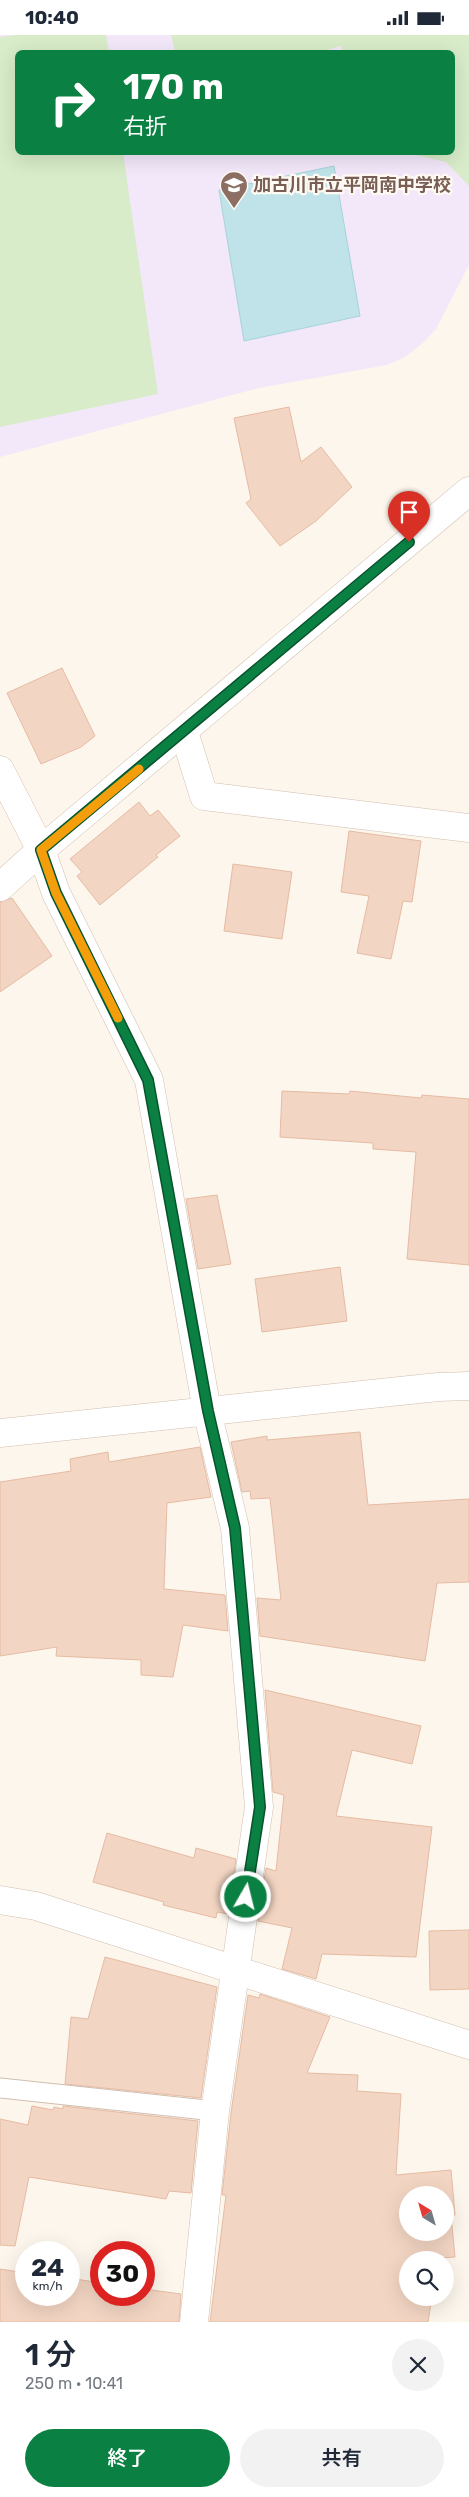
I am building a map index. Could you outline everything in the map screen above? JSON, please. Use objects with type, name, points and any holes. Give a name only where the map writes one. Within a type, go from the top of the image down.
[{"type":"street","points":[[0,887],[41,850],[469,491]]},
{"type":"street","points":[[184,732],[204,796],[469,828]]},
{"type":"street","points":[[0,770],[41,850],[56,893],[148,1080],[208,1411],[235,1528],[260,1807],[215,2111],[194,2322]]},
{"type":"street","points":[[0,1433],[469,1385]]},
{"type":"street","points":[[0,1900],[36,1906],[236,1968],[469,2045]]},
{"type":"lane","points":[[0,2088],[215,2111]]},
{"type":"shaded area","name":"加古川市立平岡南中学校","points":[[0,35],[469,35],[469,265],[436,329],[424,342],[405,357],[387,365],[259,388],[0,457]]},
{"type":"green space","points":[[16,35],[106,35],[109,50],[15,50],[15,155],[123,155],[158,394],[0,427],[0,37]]},
{"type":"green space","points":[[171,35],[469,35],[469,186],[446,162],[416,155],[455,155],[455,50],[342,50],[341,46],[327,50],[175,50]]},
{"type":"water","points":[[334,166],[360,316],[244,341],[219,190]]},
{"type":"building","points":[[289,407],[301,462],[321,447],[352,487],[316,521],[280,546],[246,503],[251,499],[234,418]]},
{"type":"building","points":[[62,668],[95,736],[81,747],[41,764],[7,693]]},
{"type":"building","points":[[139,802],[150,816],[158,810],[180,836],[156,855],[158,857],[100,905],[77,876],[82,872],[70,859]]},
{"type":"building","points":[[349,831],[421,841],[412,902],[403,901],[391,959],[357,953],[369,896],[341,892]]},
{"type":"building","points":[[233,864],[292,872],[282,939],[224,931]]},
{"type":"building","points":[[12,898],[52,956],[0,992],[0,902]]},
{"type":"building","points":[[282,1091],[349,1094],[350,1091],[421,1098],[422,1095],[469,1099],[469,1265],[407,1259],[416,1152],[373,1149],[373,1143],[280,1137]]},
{"type":"building","points":[[217,1195],[231,1264],[198,1269],[186,1199]]},
{"type":"building","points":[[340,1267],[347,1321],[262,1332],[255,1279]]},
{"type":"building","points":[[360,1432],[368,1505],[469,1499],[469,1582],[437,1583],[425,1661],[260,1636],[257,1598],[281,1600],[270,1498],[251,1499],[250,1491],[242,1492],[231,1442],[267,1436],[267,1440]]},
{"type":"building","points":[[200,1447],[211,1497],[167,1503],[164,1589],[225,1595],[228,1631],[183,1625],[173,1677],[141,1675],[141,1660],[56,1656],[57,1647],[0,1656],[0,1482],[71,1471],[70,1459],[108,1452],[109,1462]]},
{"type":"building","points":[[265,1690],[421,1726],[412,1764],[352,1750],[336,1816],[432,1827],[416,1957],[322,1954],[316,1979],[282,1969],[292,1928],[258,1921],[266,1868],[276,1871],[284,1795],[273,1792]]},
{"type":"building","points":[[107,1833],[194,1858],[196,1848],[236,1859],[228,1914],[217,1912],[216,1918],[163,1905],[164,1902],[93,1882]]},
{"type":"building","points":[[469,1930],[469,1989],[430,1990],[429,1931]]},
{"type":"building","points":[[105,1957],[217,1987],[201,2098],[65,2084],[71,2017],[88,2019]]},
{"type":"building","points":[[260,1994],[330,2017],[307,2073],[358,2075],[357,2091],[401,2094],[396,2175],[451,2170],[452,2186],[399,2186],[399,2241],[453,2241],[455,2257],[454,2251],[399,2251],[399,2306],[431,2306],[428,2322],[210,2322],[226,2195],[222,2195],[231,2113],[248,1995],[259,1998]]},
{"type":"building","points":[[32,2106],[53,2110],[54,2107],[63,2109],[63,2106],[198,2121],[191,2193],[169,2191],[166,2199],[29,2177],[15,2246],[0,2245],[0,2119],[28,2125]]},
{"type":"building","points":[[0,2269],[15,2271],[15,2306],[80,2306],[80,2280],[90,2281],[90,2306],[155,2306],[155,2290],[181,2294],[179,2322],[0,2322]]},
{"type":"slow traffic","points":[[118,1018],[56,893],[41,850],[139,769]]},
{"type":"place","name":"加古川市立平岡南中学校","points":[[234,209]]},
{"type":"route","points":[[246,1897],[260,1807],[235,1528],[208,1411],[148,1080],[56,893],[41,850],[409,542]]}]
